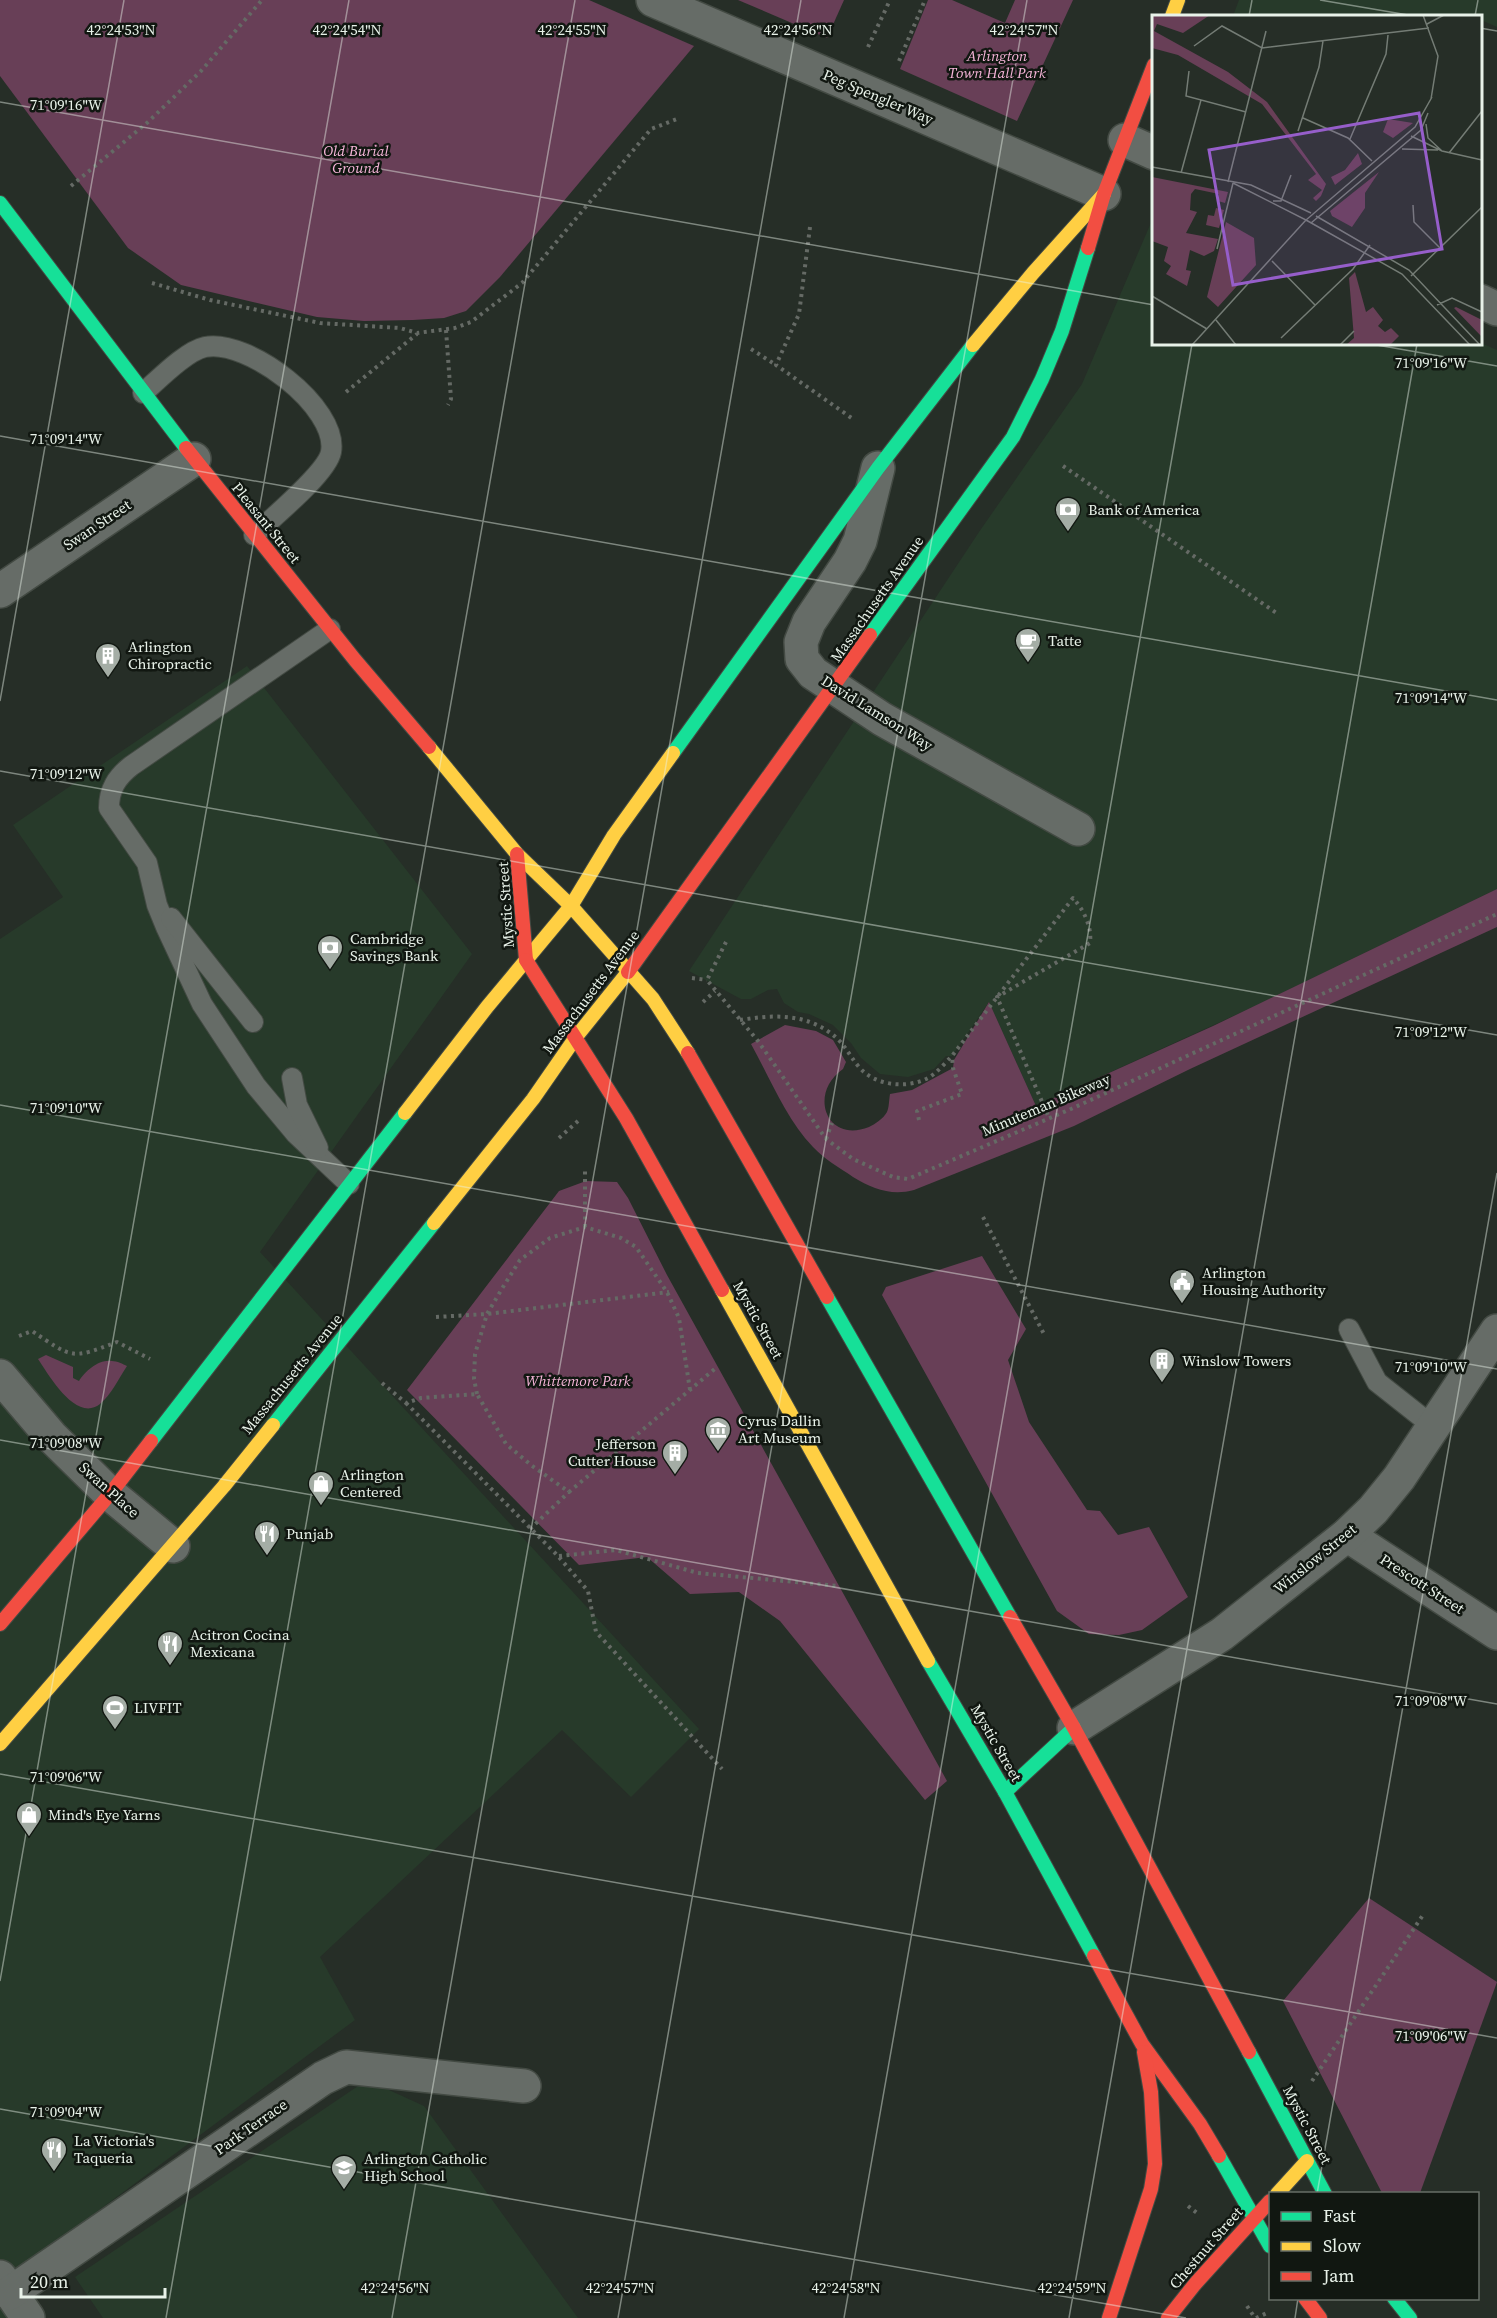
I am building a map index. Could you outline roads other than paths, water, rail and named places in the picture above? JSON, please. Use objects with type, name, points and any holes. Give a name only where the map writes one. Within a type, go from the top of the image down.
[{"type":"main road","points":[[1172,15],[1178,0]]},
{"type":"main road","name":"Massachusetts Avenue","points":[[0,1624],[110,1494],[349,1184],[571,906],[614,835],[878,468],[983,333],[1104,194],[1139,147],[1152,76]]},
{"type":"main road","name":"Massachusetts Avenue","points":[[0,1744],[173,1546],[533,1099],[576,1037],[628,972],[1013,437],[1062,332],[1104,194]]},
{"type":"main road","name":"Pleasant Street","points":[[0,203],[143,393],[254,535],[517,854]]},
{"type":"main road","name":"Mystic Street","points":[[517,854],[571,906],[653,999],[682,1043],[1074,1728],[1325,2192]]},
{"type":"main road","name":"Mystic Street","points":[[517,854],[526,960],[626,1118],[942,1684],[1005,1792],[1142,2044],[1200,2124],[1269,2244]]},
{"type":"main road","points":[[1005,1792],[1074,1728]]},
{"type":"main road","points":[[1109,2318],[1151,2189],[1155,2164],[1151,2092],[1142,2044]]},
{"type":"main road","points":[[1278,2192],[1307,2161]]},
{"type":"main road","name":"Chestnut Street","points":[[1168,2318],[1195,2284],[1269,2201]]},
{"type":"main road","points":[[1306,2300],[1320,2318]]},
{"type":"main road","points":[[1396,2300],[1410,2318]]},
{"type":"street","name":"Peg Spengler Way","points":[[653,0],[1104,194]]},
{"type":"street","points":[[1482,302],[1497,309]]},
{"type":"street","name":"Swan Street","points":[[0,591],[194,459]]},
{"type":"street","name":"David Lamson Way","points":[[878,468],[860,542],[809,622],[801,642],[802,659],[813,673],[882,719],[1078,829]]},
{"type":"street","name":"Winslow Street","points":[[1074,1728],[1222,1634],[1347,1535],[1373,1510],[1399,1478],[1497,1331]]},
{"type":"street","name":"Swan Place","points":[[0,1376],[51,1436],[110,1494],[173,1546]]},
{"type":"street","name":"Prescott Street","points":[[1347,1535],[1497,1633]]},
{"type":"street","name":"Park Terrace","points":[[13,2296],[323,2078],[342,2067],[524,2086]]},
{"type":"lane","points":[[143,393],[187,357],[205,346],[229,348],[267,363],[315,406],[330,432],[331,452],[323,469],[254,535]]},
{"type":"lane","points":[[330,629],[119,776],[112,787],[109,808],[147,863],[153,890],[166,927],[202,1004],[256,1086],[296,1134],[349,1184]]},
{"type":"lane","points":[[153,890],[174,924],[253,1022]]},
{"type":"lane","points":[[292,1078],[297,1105],[321,1159]]},
{"type":"lane","points":[[1349,1329],[1377,1382],[1434,1427]]},
{"type":"place","name":"Bank of America","points":[[1068,533]]},
{"type":"place","name":"Tatte","points":[[1028,664]]},
{"type":"place","name":"Arlington Chiropractic","points":[[108,679]]},
{"type":"place","name":"Cambridge Savings Bank","points":[[330,971]]},
{"type":"place","name":"Arlington Housing Authority","points":[[1182,1305]]},
{"type":"place","name":"Winslow Towers","points":[[1162,1384]]},
{"type":"place","name":"Cyrus Dallin Art Museum","points":[[718,1453]]},
{"type":"place","name":"Jefferson Cutter House","points":[[675,1476]]},
{"type":"place","name":"Arlington Centered","points":[[321,1507]]},
{"type":"place","name":"Punjab","points":[[267,1557]]},
{"type":"place","name":"Acitron Cocina Mexicana","points":[[170,1667]]},
{"type":"place","name":"LIVFIT","points":[[115,1731]]},
{"type":"place","name":"Mind's Eye Yarns","points":[[29,1838]]},
{"type":"place","name":"La Victoria's Taqueria","points":[[54,2173]]},
{"type":"place","name":"Arlington Catholic High School","points":[[344,2191]]},
{"type":"park label","name":"Arlington Town Hall Park","points":[[997,64]]},
{"type":"park label","name":"Old Burial Ground","points":[[356,160]]},
{"type":"park label","name":"Whittemore Park","points":[[578,1381]]}]
